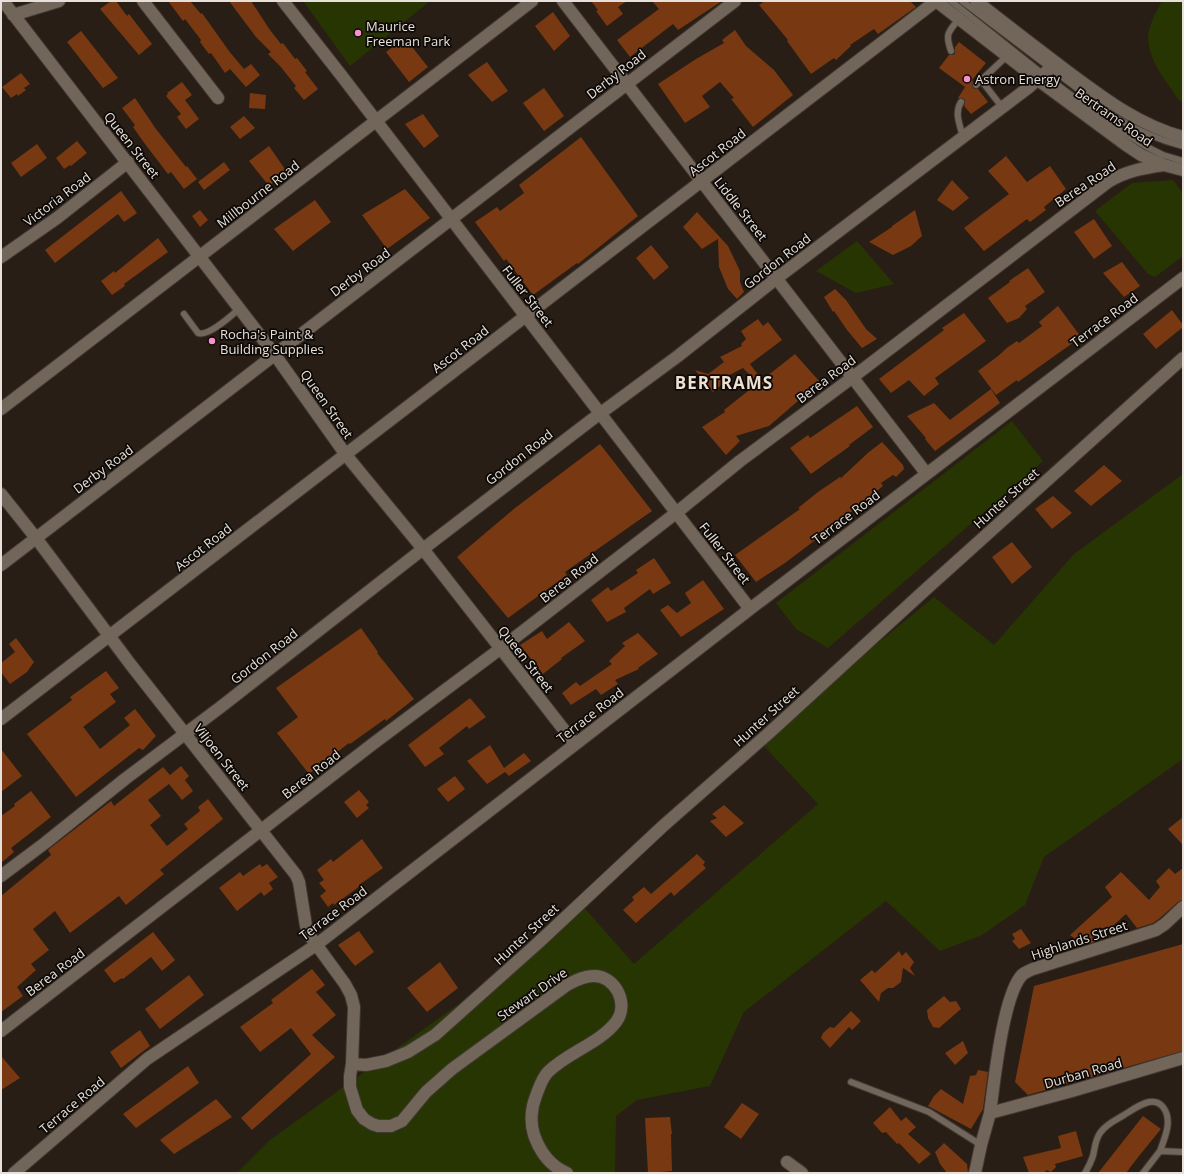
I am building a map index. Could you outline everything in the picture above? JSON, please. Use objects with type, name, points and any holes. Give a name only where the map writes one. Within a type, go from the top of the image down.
[{"type":"street","name":"Queen Street","points":[[3,1],[275,354],[346,455],[423,549],[575,744]]},
{"type":"street","points":[[13,15],[59,1]]},
{"type":"street","points":[[143,1],[218,98]]},
{"type":"street","name":"Fuller Street","points":[[283,1],[376,120],[750,609]]},
{"type":"street","name":"Millbourne Road","points":[[1,409],[532,1]]},
{"type":"street","name":"Liddle Street","points":[[563,1],[926,473]]},
{"type":"street","name":"Derby Road","points":[[1,565],[735,1]]},
{"type":"street","name":"Bertrams Road","points":[[936,1],[1007,56],[1047,71],[1105,99],[1129,115],[1169,133],[1183,137]]},
{"type":"street","name":"Ascot Road","points":[[1,720],[936,1]]},
{"type":"street","name":"Bertrams Road","points":[[976,1],[1047,71],[1126,145],[1141,155],[1164,165]]},
{"type":"street","name":"Gordon Road","points":[[1,876],[125,779],[388,578],[423,549],[678,356],[777,278],[963,137],[1047,71]]},
{"type":"street","name":"Victoria Road","points":[[1,256],[57,218],[128,162]]},
{"type":"street","points":[[1164,165],[1183,170]]},
{"type":"street","name":"Berea Road","points":[[1,1031],[374,743],[500,649],[676,513],[740,461],[853,377],[1108,182],[1129,171],[1164,165]]},
{"type":"street","name":"Terrace Road","points":[[14,1173],[147,1060],[316,945],[926,473],[1183,278]]},
{"type":"street","name":"Hunter Street","points":[[352,1064],[366,1065],[386,1061],[408,1052],[435,1035],[538,943],[663,826],[769,733],[1183,358]]},
{"type":"street","name":"Viljoen Street","points":[[1,494],[185,734],[296,875],[299,882],[306,926],[316,945],[345,984],[351,995],[354,1007],[352,1064]]},
{"type":"street","name":"Highlands Street","points":[[990,1113],[996,1066],[1005,1018],[1010,997],[1021,976],[1033,969],[1156,930],[1165,924],[1183,906]]},
{"type":"street","name":"Stewart Drive","points":[[352,1064],[350,1087],[357,1110],[364,1119],[372,1124],[378,1126],[391,1126],[402,1121],[426,1092],[452,1069],[567,985],[581,978],[594,976],[606,978],[615,987],[621,998],[622,1009],[618,1021],[608,1031],[547,1072],[540,1085],[534,1102],[532,1116],[534,1132],[540,1149],[548,1161],[567,1173]]},
{"type":"street","name":"Durban Road","points":[[990,1113],[1072,1091],[1183,1058]]},
{"type":"street","points":[[975,1173],[990,1113]]},
{"type":"street","points":[[787,1162],[802,1173]]},
{"type":"lane","points":[[950,1],[1047,71],[1130,126],[1183,146]]},
{"type":"lane","points":[[962,1],[1131,138],[1163,155],[1183,162]]},
{"type":"lane","points":[[951,51],[947,38],[948,32],[959,19]]},
{"type":"lane","points":[[976,85],[1007,56]]},
{"type":"lane","points":[[981,80],[1002,107]]},
{"type":"lane","points":[[961,102],[958,107],[957,114],[963,137]]},
{"type":"lane","points":[[184,314],[198,334],[201,335],[208,332],[239,309]]},
{"type":"lane","points":[[851,1082],[929,1112],[981,1145]]},
{"type":"lane","points":[[1084,1173],[1090,1163],[1099,1133],[1108,1124],[1137,1107],[1147,1102],[1155,1101],[1161,1104],[1166,1112],[1168,1122],[1160,1151],[1143,1173]]},
{"type":"lane","points":[[1160,1151],[1183,1152]]},
{"type":"green space","name":"Maurice Freeman Park","points":[[303,1],[430,1],[350,66]]},
{"type":"green space","points":[[1162,1],[1183,1],[1183,102],[1179,100],[1164,79],[1155,64],[1149,48],[1149,30]]},
{"type":"green space","points":[[1173,180],[1183,193],[1183,256],[1155,277],[1148,274],[1095,211],[1132,183]]},
{"type":"green space","points":[[857,241],[894,284],[856,293],[816,271]]},
{"type":"green space","points":[[1012,421],[1043,461],[828,648],[796,629],[776,603]]},
{"type":"green space","points":[[1183,474],[1183,759],[1044,857],[1025,905],[982,935],[940,951],[886,901],[744,1012],[710,1086],[637,1100],[616,1116],[615,1173],[237,1173],[270,1140],[532,951],[579,902],[634,964],[818,804],[763,745],[821,690],[934,597],[994,645],[1074,554]]},
{"type":"building","points":[[111,1],[116,1],[127,16],[129,14],[152,44],[139,55],[100,9]]},
{"type":"building","points":[[168,1],[190,1],[201,14],[202,13],[244,69],[251,64],[260,75],[246,87],[230,69],[225,73],[211,53],[209,54],[200,42],[201,40],[185,19],[183,21]]},
{"type":"building","points":[[229,1],[251,1],[270,30],[281,44],[283,43],[295,59],[297,58],[307,71],[305,72],[318,89],[304,100],[294,88],[296,86],[268,54],[271,52],[256,37]]},
{"type":"building","points":[[591,1],[627,1],[618,7],[623,14],[607,26]]},
{"type":"building","points":[[652,1],[722,1],[678,30],[673,24],[630,57],[617,40],[659,9]]},
{"type":"building","points":[[765,1],[910,1],[916,7],[878,34],[874,29],[850,45],[851,46],[836,60],[834,58],[811,74],[787,41],[788,40],[759,5]]},
{"type":"building","points":[[553,12],[570,36],[554,51],[535,26]]},
{"type":"building","points":[[735,30],[746,46],[774,70],[793,95],[753,127],[731,99],[734,98],[720,82],[702,96],[710,107],[685,123],[658,84],[724,43],[722,40]]},
{"type":"building","points":[[81,31],[118,78],[103,88],[67,42]]},
{"type":"building","points":[[405,38],[428,67],[409,82],[386,52]]},
{"type":"building","points":[[959,42],[986,63],[972,80],[972,86],[974,89],[978,89],[988,102],[971,114],[964,106],[964,99],[958,98],[965,87],[939,68],[949,55],[955,54],[955,47]]},
{"type":"building","points":[[487,62],[508,91],[492,102],[468,75]]},
{"type":"building","points":[[21,73],[30,84],[24,88],[26,90],[18,96],[17,94],[11,98],[2,87]]},
{"type":"building","points":[[182,82],[192,95],[185,100],[199,119],[186,129],[177,117],[181,114],[166,96],[168,94],[167,93]]},
{"type":"building","points":[[544,88],[564,116],[544,131],[523,103]]},
{"type":"building","points":[[250,93],[266,95],[265,109],[249,108]]},
{"type":"building","points":[[135,98],[156,129],[197,179],[184,189],[171,172],[168,174],[145,144],[133,127],[135,125],[122,108]]},
{"type":"building","points":[[423,114],[439,136],[424,148],[405,124]]},
{"type":"building","points":[[244,116],[255,128],[240,139],[230,127]]},
{"type":"building","points":[[581,137],[638,216],[578,264],[577,263],[533,295],[506,259],[504,261],[475,222],[497,207],[500,211],[524,193],[519,185]]},
{"type":"building","points":[[77,141],[87,153],[71,166],[70,165],[64,169],[56,158]]},
{"type":"building","points":[[37,144],[47,158],[21,177],[11,163]]},
{"type":"building","points":[[269,146],[287,172],[269,186],[249,161]]},
{"type":"building","points":[[1006,156],[1027,182],[1050,166],[1066,189],[1044,207],[1046,210],[1030,222],[1027,219],[984,251],[964,228],[1009,194],[988,171]]},
{"type":"building","points":[[224,162],[230,170],[204,190],[198,182]]},
{"type":"building","points":[[952,180],[969,198],[953,211],[937,200]]},
{"type":"building","points":[[405,189],[430,218],[387,249],[362,215]]},
{"type":"building","points":[[121,191],[137,213],[124,222],[118,214],[55,263],[45,250]]},
{"type":"building","points":[[315,200],[331,222],[293,251],[274,229]]},
{"type":"building","points":[[200,210],[208,220],[200,227],[192,216]]},
{"type":"building","points":[[915,210],[922,236],[911,246],[893,255],[869,242],[892,227]]},
{"type":"building","points":[[697,212],[728,246],[740,271],[740,282],[744,292],[737,299],[728,289],[719,267],[718,239],[702,249],[683,227]]},
{"type":"building","points":[[1094,219],[1112,246],[1094,259],[1074,232]]},
{"type":"building","points":[[158,238],[168,252],[124,284],[125,286],[112,295],[101,281],[114,271],[115,273]]},
{"type":"building","points":[[651,245],[669,267],[654,280],[636,258]]},
{"type":"building","points":[[1122,262],[1140,286],[1124,297],[1103,273]]},
{"type":"building","points":[[1028,268],[1045,292],[1025,306],[1027,309],[1019,318],[1007,323],[988,298]]},
{"type":"building","points":[[835,289],[846,300],[866,329],[877,339],[862,348],[834,311],[833,312],[824,297]]},
{"type":"building","points":[[1058,306],[1081,337],[1018,382],[1017,380],[996,395],[978,371],[1008,347],[1017,341],[1019,343],[1042,326],[1039,322]]},
{"type":"building","points":[[1172,310],[1183,327],[1156,349],[1143,334]]},
{"type":"building","points":[[964,313],[986,341],[935,378],[939,384],[924,396],[909,380],[891,393],[879,379],[944,330],[942,328]]},
{"type":"building","points":[[758,319],[763,326],[768,322],[782,340],[750,364],[762,380],[795,354],[820,382],[769,426],[736,436],[740,441],[726,455],[702,427],[725,412],[724,410],[758,383],[743,368],[724,378],[726,381],[713,392],[695,370],[708,374],[724,362],[720,357],[742,346],[741,344],[746,339],[741,331]]},
{"type":"building","points":[[991,389],[1000,403],[935,451],[907,416],[934,403],[950,420]]},
{"type":"building","points":[[857,406],[873,427],[849,445],[850,446],[811,474],[790,448],[808,435],[810,438]]},
{"type":"building","points":[[882,442],[903,465],[904,469],[896,477],[893,475],[881,483],[883,486],[822,536],[756,582],[735,555],[800,509],[798,508],[818,492],[840,477],[841,478]]},
{"type":"building","points":[[600,444],[652,511],[565,572],[567,575],[508,618],[457,557],[515,508]]},
{"type":"building","points":[[1104,465],[1122,481],[1091,506],[1074,491]]},
{"type":"building","points":[[1053,496],[1072,513],[1052,529],[1035,509]]},
{"type":"building","points":[[1012,542],[1032,567],[1012,584],[992,557]]},
{"type":"building","points":[[654,558],[671,583],[653,594],[650,589],[624,608],[626,612],[607,622],[591,600],[608,587],[611,591],[638,573],[636,570]]},
{"type":"building","points":[[703,580],[724,609],[681,637],[660,610],[668,605],[677,613],[691,603],[685,593]]},
{"type":"building","points":[[569,622],[585,641],[561,658],[562,659],[543,674],[520,645],[542,631],[547,639]]},
{"type":"building","points":[[361,628],[378,652],[377,653],[414,699],[386,721],[385,719],[350,744],[349,743],[309,774],[277,733],[298,717],[276,688]]},
{"type":"building","points":[[638,633],[658,654],[638,668],[639,669],[615,680],[618,684],[601,695],[596,689],[571,705],[562,693],[576,682],[580,686],[612,664],[609,661],[625,646],[622,643]]},
{"type":"building","points":[[16,638],[34,662],[27,672],[10,684],[1,672],[1,663],[15,652],[9,644]]},
{"type":"building","points":[[106,671],[119,688],[110,694],[116,702],[83,727],[100,749],[130,725],[124,718],[135,709],[156,736],[143,750],[139,748],[76,797],[27,734],[72,700],[70,697]]},
{"type":"building","points":[[470,698],[486,717],[469,729],[467,726],[439,748],[444,754],[425,767],[408,745]]},
{"type":"building","points":[[490,745],[504,768],[524,753],[531,761],[509,776],[505,772],[487,784],[467,761]]},
{"type":"building","points":[[1,749],[22,776],[1,792]]},
{"type":"building","points":[[181,766],[189,776],[185,780],[193,791],[182,800],[169,784],[148,800],[161,816],[150,825],[167,846],[188,829],[184,824],[200,811],[198,807],[208,799],[223,819],[160,870],[164,874],[126,905],[119,896],[70,933],[55,911],[33,929],[49,950],[31,964],[36,970],[17,987],[23,996],[1,1012],[1,896],[51,855],[48,850],[111,801],[114,806],[163,767],[170,775]]},
{"type":"building","points":[[455,776],[465,789],[448,802],[437,789]]},
{"type":"building","points":[[359,790],[369,802],[366,805],[369,808],[357,818],[344,802]]},
{"type":"building","points":[[31,791],[51,817],[11,848],[14,852],[1,863],[1,816],[15,806],[14,804]]},
{"type":"building","points":[[724,805],[744,823],[726,837],[710,821],[717,818],[712,814]]},
{"type":"building","points":[[1183,817],[1183,845],[1168,829]]},
{"type":"building","points":[[362,839],[383,868],[334,905],[333,903],[328,907],[320,896],[326,891],[319,883],[324,880],[317,870],[331,859],[333,862]]},
{"type":"building","points":[[697,854],[705,862],[703,865],[706,868],[674,896],[671,892],[636,923],[623,910],[634,900],[632,897],[644,887],[651,894]]},
{"type":"building","points":[[260,864],[262,867],[267,864],[278,877],[269,883],[273,889],[264,896],[261,892],[237,911],[219,888],[240,872],[243,876]]},
{"type":"building","points":[[1169,868],[1175,874],[1183,868],[1183,900],[1178,902],[1160,918],[1153,923],[1137,928],[1126,914],[1095,942],[1081,946],[1079,944],[1061,952],[1074,938],[1070,935],[1112,897],[1105,887],[1121,872],[1149,900],[1160,887],[1156,881]]},
{"type":"building","points":[[1021,929],[1031,943],[1019,949],[1012,941],[1015,939],[1012,934]]},
{"type":"building","points":[[359,931],[374,952],[355,966],[338,945]]},
{"type":"building","points":[[153,932],[175,960],[162,971],[151,957],[123,979],[122,978],[114,983],[104,970]]},
{"type":"building","points":[[1183,944],[1183,1051],[1028,1095],[1015,1082],[1034,986]]},
{"type":"building","points":[[899,951],[902,956],[906,952],[914,962],[910,968],[915,976],[903,968],[901,982],[893,988],[888,988],[881,993],[879,1002],[860,980],[872,970],[875,973]]},
{"type":"building","points":[[440,962],[458,988],[427,1012],[407,988]]},
{"type":"building","points":[[312,969],[325,985],[316,992],[336,1015],[312,1035],[335,1057],[252,1130],[241,1118],[311,1054],[291,1028],[260,1052],[240,1027],[273,1003],[271,1000]]},
{"type":"building","points":[[189,975],[204,995],[160,1029],[145,1009]]},
{"type":"building","points":[[944,996],[950,1002],[956,1001],[961,1009],[939,1028],[933,1027],[928,1018],[927,1010]]},
{"type":"building","points":[[851,1011],[861,1021],[852,1030],[849,1027],[830,1048],[821,1038],[823,1033],[830,1027],[834,1028]]},
{"type":"building","points":[[140,1030],[150,1046],[121,1068],[110,1052]]},
{"type":"building","points":[[963,1041],[968,1053],[955,1065],[945,1053]]},
{"type":"building","points":[[1,1056],[20,1078],[1,1090]]},
{"type":"building","points":[[188,1066],[199,1083],[136,1128],[123,1114]]},
{"type":"building","points":[[978,1070],[988,1072],[983,1109],[971,1129],[928,1106],[934,1096],[941,1089],[963,1104],[970,1076],[976,1075]]},
{"type":"building","points":[[216,1099],[232,1117],[174,1154],[160,1140]]},
{"type":"building","points":[[742,1103],[759,1114],[741,1139],[724,1127]]},
{"type":"building","points":[[890,1107],[901,1121],[906,1117],[916,1127],[908,1134],[931,1154],[919,1164],[899,1143],[897,1144],[886,1132],[882,1133],[873,1123]]},
{"type":"building","points":[[1143,1116],[1161,1129],[1126,1173],[1098,1173]]},
{"type":"building","points":[[670,1117],[672,1134],[672,1171],[648,1173],[645,1118]]},
{"type":"building","points":[[1076,1131],[1083,1156],[1055,1164],[1056,1167],[1051,1172],[1047,1170],[1043,1173],[1029,1173],[1023,1157],[1061,1148],[1058,1136]]},
{"type":"building","points":[[944,1143],[967,1164],[968,1173],[947,1173],[940,1164],[935,1152]]},
{"type":"place","name":"Maurice Freeman Park","points":[[358,33]]},
{"type":"place","name":"Astron Energy","points":[[967,79]]},
{"type":"place","name":"Rocha's Paint & Building Supplies","points":[[212,341]]},
{"type":"district","name":"BERTRAMS","points":[[724,383]]}]
